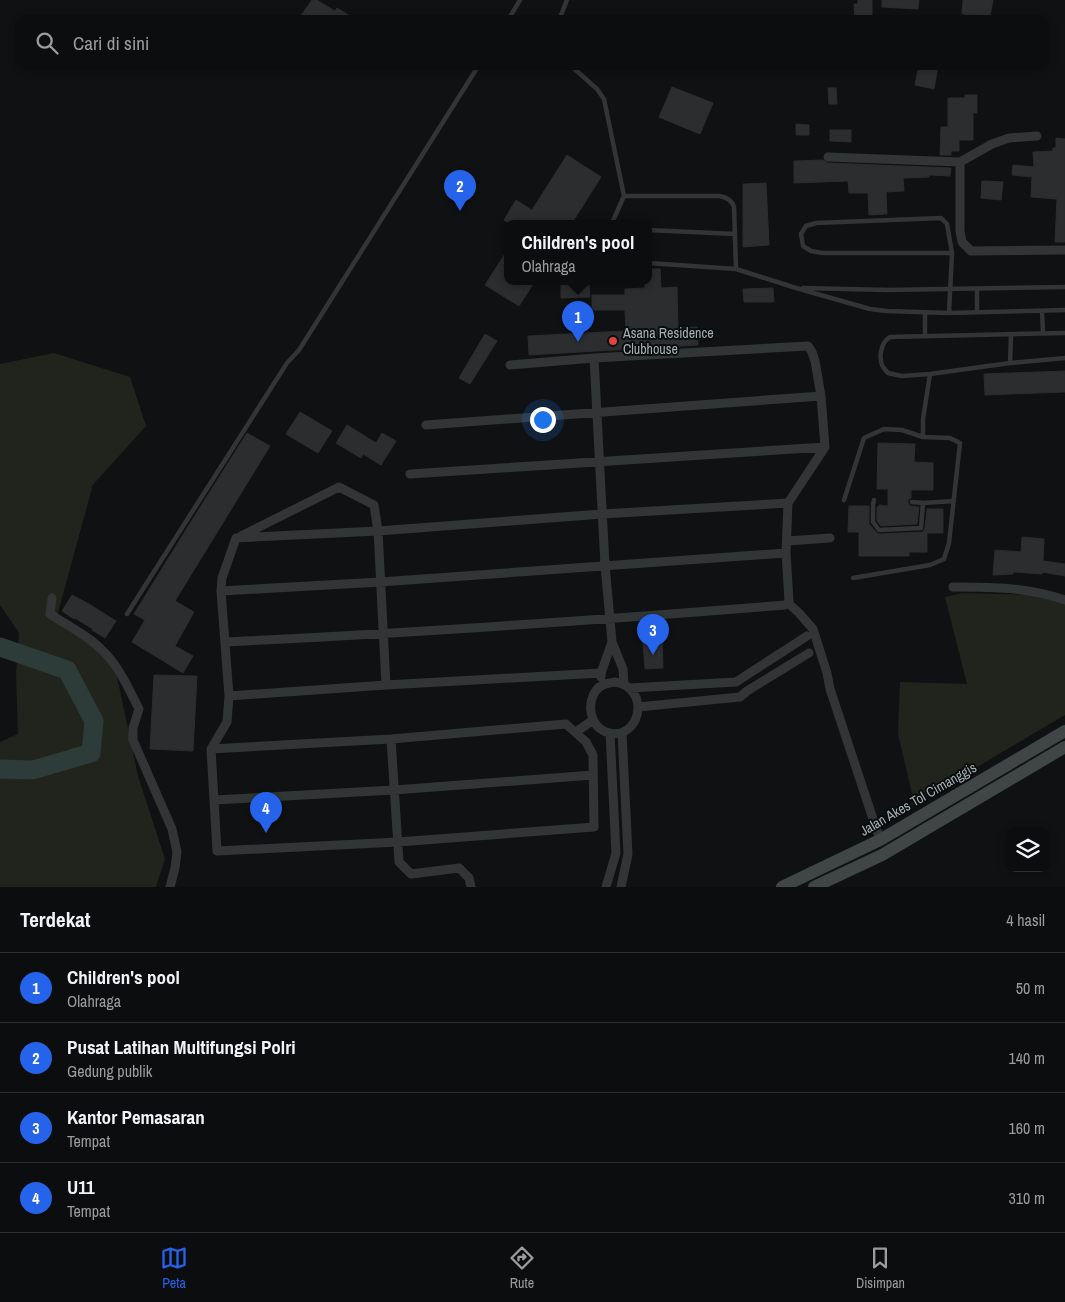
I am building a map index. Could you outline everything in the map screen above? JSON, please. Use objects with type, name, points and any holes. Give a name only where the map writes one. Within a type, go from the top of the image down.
[{"type":"main road","name":"Jalan Akes Tol Cimanggis","points":[[791,885],[880,840],[1065,731]]},
{"type":"main road","points":[[814,887],[882,855],[1065,747]]},
{"type":"street","points":[[828,157],[960,162],[992,144],[1009,138],[1037,136]]},
{"type":"street","points":[[960,162],[960,231],[962,242],[971,251],[1065,250]]},
{"type":"street","points":[[510,364],[808,346],[815,361],[821,396],[825,447],[788,503],[786,553],[788,604]]},
{"type":"street","points":[[594,358],[605,565],[612,642],[623,669],[627,686],[636,696],[638,707],[638,713],[630,728],[622,733],[610,733],[599,729],[593,720],[590,705],[592,697],[602,685],[615,682],[627,686],[736,682],[807,636]]},
{"type":"street","points":[[426,425],[821,396]]},
{"type":"street","points":[[410,474],[825,447]]},
{"type":"street","points":[[211,749],[391,739],[566,724],[586,742],[593,755],[594,827],[398,842],[217,851],[211,749],[226,722],[229,696],[221,591],[222,578],[236,538],[339,487],[374,505],[378,531],[386,685]]},
{"type":"street","points":[[236,538],[378,531],[602,514],[788,503]]},
{"type":"street","points":[[787,541],[830,538]]},
{"type":"street","points":[[221,591],[380,582],[786,553]]},
{"type":"street","points":[[954,587],[1005,588],[1044,593],[1065,600]]},
{"type":"street","points":[[52,598],[50,614],[86,636],[105,653],[122,676],[139,709],[133,728],[133,740],[172,829],[177,852],[170,887]]},
{"type":"street","points":[[225,642],[610,619],[788,604]]},
{"type":"street","points":[[788,604],[813,629],[830,689],[880,840]]},
{"type":"street","points":[[602,685],[601,673],[612,642]]},
{"type":"street","points":[[638,707],[740,697],[808,653]]},
{"type":"street","points":[[229,696],[601,673]]},
{"type":"street","points":[[736,682],[740,697]]},
{"type":"street","points":[[576,732],[593,720]]},
{"type":"street","points":[[606,887],[616,853],[610,733]]},
{"type":"street","points":[[621,887],[628,854],[622,733]]},
{"type":"street","points":[[391,739],[399,862],[411,874],[459,868],[469,878],[471,887]]},
{"type":"street","points":[[214,800],[394,790],[594,775]]},
{"type":"lane","points":[[511,15],[520,0]]},
{"type":"lane","points":[[561,15],[566,0]]},
{"type":"lane","points":[[127,614],[287,363],[299,350],[476,70]]},
{"type":"lane","points":[[576,70],[597,89],[604,99],[624,196],[613,220]]},
{"type":"lane","points":[[624,196],[725,197],[733,204],[736,269]]},
{"type":"lane","points":[[949,313],[952,253],[948,224],[941,218],[816,223],[806,226],[801,234],[803,246],[811,251],[822,253],[952,253]]},
{"type":"lane","points":[[652,230],[735,234]]},
{"type":"lane","points":[[652,263],[736,269],[870,309],[924,313],[1065,310]]},
{"type":"lane","points":[[796,288],[888,290],[1065,287]]},
{"type":"lane","points":[[977,289],[977,312]]},
{"type":"lane","points":[[1042,311],[1043,333]]},
{"type":"lane","points":[[924,313],[925,336]]},
{"type":"lane","points":[[1065,333],[890,337],[887,338],[882,348],[882,362],[883,367],[888,373],[902,376],[1065,358]]},
{"type":"lane","points":[[1010,363],[1011,334]]},
{"type":"lane","points":[[923,437],[930,374]]},
{"type":"lane","points":[[844,500],[864,438],[884,429],[902,430],[923,437],[950,438],[960,443],[949,543],[944,559],[930,565],[853,578]]},
{"type":"lane","points":[[874,500],[873,522],[879,530],[921,528],[924,503]]},
{"type":"lane","points":[[912,502],[954,501]]},
{"type":"shaded area","points":[[54,353],[130,377],[146,426],[91,487],[56,620],[114,662],[138,776],[165,859],[156,887],[0,887],[0,742],[18,734],[16,673],[19,633],[0,605],[0,364]]},
{"type":"shaded area","points":[[963,593],[1037,595],[1065,602],[1065,715],[876,827],[914,802],[898,734],[900,682],[967,684],[945,597]]},
{"type":"building","points":[[312,0],[317,0],[335,11],[337,8],[349,15],[301,15]]},
{"type":"building","points":[[858,0],[872,0],[872,15],[855,15],[854,4],[858,4]]},
{"type":"building","points":[[882,0],[919,0],[918,9],[882,7]]},
{"type":"building","points":[[963,0],[993,0],[990,15],[962,14]]},
{"type":"building","points":[[918,70],[937,70],[934,89],[915,85]]},
{"type":"building","points":[[672,87],[713,103],[700,134],[659,117]]},
{"type":"building","points":[[828,88],[836,88],[837,104],[829,104]]},
{"type":"building","points":[[965,95],[977,95],[977,113],[973,113],[973,140],[959,140],[959,151],[951,151],[951,155],[940,155],[941,127],[948,127],[948,98],[965,98]]},
{"type":"building","points":[[796,124],[809,125],[809,135],[796,135]]},
{"type":"building","points":[[830,130],[851,130],[851,142],[830,141]]},
{"type":"building","points":[[1056,138],[1065,139],[1065,242],[1055,242],[1057,199],[1031,197],[1032,177],[1012,175],[1013,165],[1034,167],[1033,152],[1053,151],[1053,148],[1056,148]]},
{"type":"building","points":[[567,155],[601,177],[574,220],[504,220],[516,200],[532,210]]},
{"type":"building","points":[[823,160],[828,163],[951,168],[950,176],[929,175],[929,177],[903,178],[904,191],[886,192],[887,214],[869,215],[868,193],[849,193],[848,181],[794,183],[794,161]]},
{"type":"building","points":[[982,181],[1003,182],[1001,200],[981,198]]},
{"type":"building","points":[[766,183],[769,245],[743,247],[743,184]]},
{"type":"building","points":[[504,255],[504,285],[532,285],[519,306],[485,285]]},
{"type":"building","points":[[652,269],[660,269],[661,288],[677,287],[678,328],[697,327],[698,345],[529,355],[528,336],[626,331],[625,310],[592,310],[592,295],[625,295],[625,289],[645,288],[645,285],[652,285]]},
{"type":"building","points":[[561,285],[589,285],[590,297],[561,298]]},
{"type":"building","points":[[773,288],[774,302],[744,302],[743,289]]},
{"type":"building","points":[[485,334],[497,341],[470,384],[459,378]]},
{"type":"building","points":[[1065,371],[1065,392],[985,395],[984,374]]},
{"type":"building","points":[[300,412],[332,431],[318,453],[286,434]]},
{"type":"building","points":[[347,425],[376,443],[382,433],[396,441],[381,465],[363,454],[361,458],[336,443]]},
{"type":"building","points":[[247,433],[270,446],[175,601],[194,612],[175,646],[193,656],[183,673],[132,642],[145,620],[134,614]]},
{"type":"building","points":[[878,443],[915,444],[914,462],[933,463],[933,490],[911,490],[911,498],[908,500],[910,506],[919,507],[917,524],[881,526],[877,521],[877,507],[879,505],[888,506],[888,489],[877,489]]},
{"type":"building","points":[[849,506],[869,506],[869,524],[879,534],[923,532],[927,509],[943,509],[943,533],[927,533],[927,552],[909,552],[909,556],[859,556],[859,532],[848,532]]},
{"type":"building","points":[[1022,537],[1044,539],[1043,561],[1065,564],[1065,576],[1042,572],[1042,574],[1013,572],[1013,574],[993,575],[995,550],[1021,552]]},
{"type":"building","points":[[72,595],[116,621],[105,638],[62,611]]},
{"type":"building","points":[[662,641],[663,668],[645,669],[643,642]]},
{"type":"building","points":[[154,675],[197,676],[193,751],[150,749]]},
{"type":"waterway","points":[[0,647],[67,670],[94,721],[91,753],[33,770],[0,769]]},
{"type":"place","name":"Pusat Latihan Multifungsi Polri","points":[[460,211]]},
{"type":"place","name":"Asana Residence Clubhouse","points":[[613,341]]},
{"type":"place","name":"Children's pool","points":[[578,342]]},
{"type":"place","name":"Kantor Pemasaran","points":[[653,655]]},
{"type":"place","name":"U11","points":[[266,833]]}]
